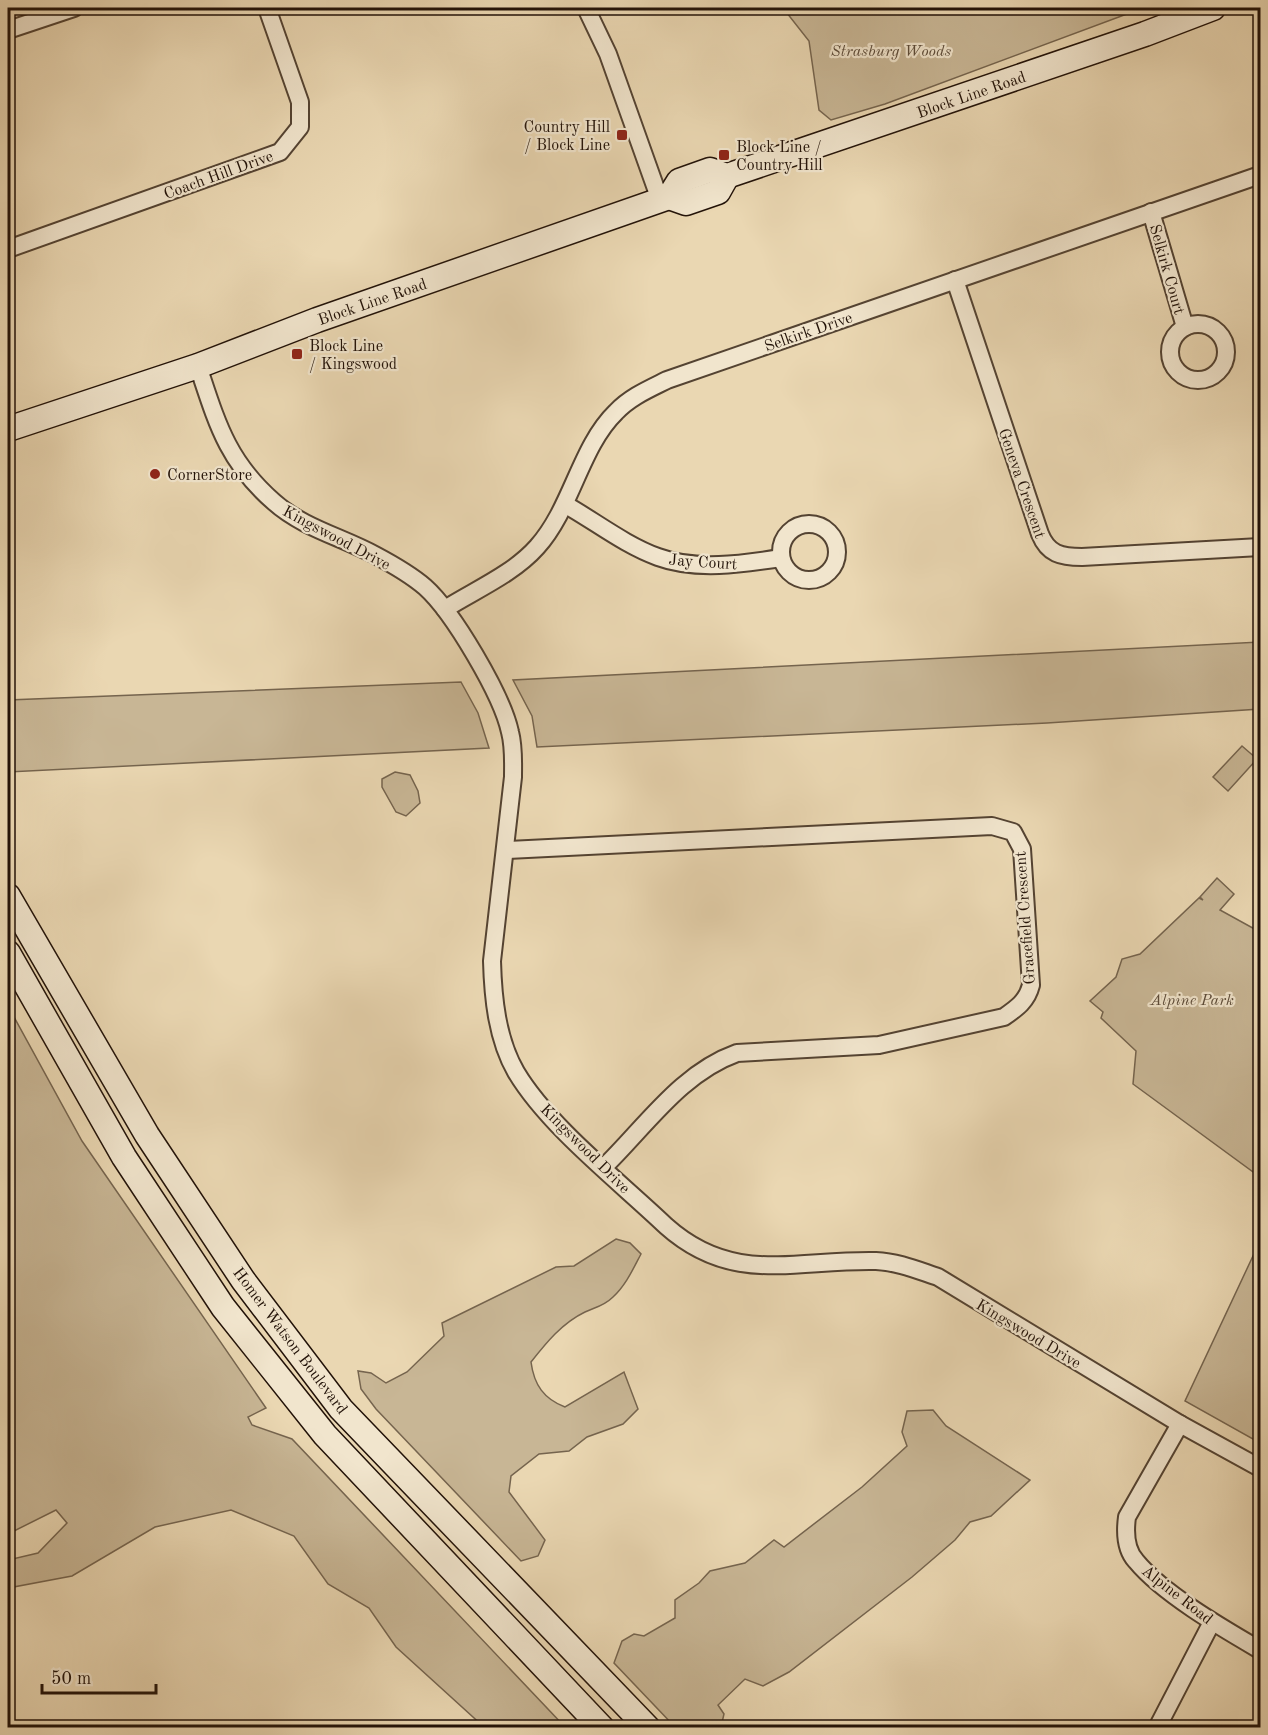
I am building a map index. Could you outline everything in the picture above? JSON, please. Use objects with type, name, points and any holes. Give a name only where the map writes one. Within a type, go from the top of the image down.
[{"type":"main road","name":"Block Line Road","points":[[8,429],[198,366],[317,321],[665,198],[686,203],[717,192],[727,177],[1144,34],[1213,8]]},
{"type":"main road","name":"Homer Watson Boulevard","points":[[8,896],[147,1135],[243,1280],[341,1409],[648,1728]]},
{"type":"main road","name":"Homer Watson Boulevard","points":[[8,953],[124,1157],[223,1307],[325,1435],[602,1728]]},
{"type":"street","points":[[8,30],[74,8]]},
{"type":"street","name":"Coach Hill Drive","points":[[8,249],[280,152],[300,127],[300,102],[267,8]]},
{"type":"street","points":[[586,8],[665,198]]},
{"type":"street","name":"Selkirk Drive","points":[[445,609],[511,569],[537,547],[566,505],[588,456],[609,419],[642,392],[667,380],[1260,175]]},
{"type":"street","name":"Selkirk Court","points":[[1151,212],[1185,327]]},
{"type":"street","name":"Geneva Crescent","points":[[955,280],[1045,546],[1053,553],[1082,557],[1260,547]]},
{"type":"street","name":"Kingswood Drive","points":[[198,366],[228,449],[246,473],[275,503],[297,519],[392,565],[425,587],[445,609],[489,682],[510,732],[513,777],[507,850],[492,961],[497,1020],[516,1072],[546,1111],[681,1240],[705,1254],[732,1264],[750,1265],[877,1261],[904,1264],[938,1277],[1180,1424],[1260,1468]]},
{"type":"street","name":"Jay Court","points":[[566,505],[659,558],[708,565],[746,564],[781,558]]},
{"type":"street","name":"Gracefield Crescent","points":[[507,850],[992,826],[1013,832],[1022,849],[1031,985],[1029,994],[1020,1007],[1004,1017],[879,1045],[737,1053],[715,1061],[693,1074],[604,1167]]},
{"type":"street","name":"Alpine Road","points":[[1180,1424],[1127,1517],[1125,1530],[1127,1545],[1135,1561],[1212,1622],[1260,1650]]},
{"type":"street","points":[[1157,1728],[1212,1622]]},
{"type":"green space","name":"Strasburg Woods","points":[[783,8],[1143,8],[885,104],[831,120],[819,110],[809,41]]},
{"type":"green space","points":[[1260,642],[1260,709],[1047,723],[537,747],[532,716],[513,680]]},
{"type":"green space","points":[[461,682],[478,713],[489,748],[8,772],[8,700]]},
{"type":"green space","points":[[1242,746],[1257,759],[1228,791],[1213,777]]},
{"type":"green space","points":[[395,772],[410,775],[418,791],[420,803],[406,816],[396,812],[382,787],[382,779]]},
{"type":"green space","name":"Alpine Park","points":[[1217,878],[1234,894],[1220,910],[1260,932],[1260,1177],[1133,1084],[1136,1051],[1101,1018],[1103,1012],[1090,1001],[1116,977],[1122,959],[1140,954],[1199,898],[1203,900],[1200,897]]},
{"type":"green space","points":[[8,1006],[82,1141],[266,1408],[248,1417],[252,1425],[292,1439],[565,1727],[484,1727],[396,1647],[369,1608],[328,1584],[294,1536],[231,1510],[155,1527],[72,1576],[8,1588],[8,1560],[38,1553],[67,1523],[56,1510],[8,1534]]},
{"type":"green space","points":[[616,1239],[630,1243],[641,1254],[625,1282],[618,1292],[606,1302],[585,1312],[562,1328],[531,1362],[541,1390],[551,1400],[565,1407],[624,1372],[638,1409],[623,1424],[587,1437],[569,1451],[539,1454],[511,1476],[509,1492],[545,1540],[538,1556],[521,1561],[376,1409],[361,1389],[358,1371],[371,1373],[386,1383],[407,1372],[444,1336],[442,1323],[556,1267],[574,1266]]},
{"type":"green space","points":[[1260,1241],[1260,1443],[1185,1401]]},
{"type":"green space","points":[[933,1410],[946,1426],[1030,1480],[991,1516],[970,1522],[955,1540],[912,1577],[789,1672],[763,1686],[745,1679],[718,1705],[724,1714],[721,1727],[675,1727],[614,1663],[622,1641],[634,1634],[644,1636],[675,1618],[675,1600],[699,1583],[710,1571],[745,1563],[774,1540],[784,1547],[862,1487],[907,1446],[902,1432],[907,1411]]},
{"type":"place","name":"Country Hill / Block Line","points":[[622,135]]},
{"type":"place","name":"Block Line / Country Hill","points":[[724,155]]},
{"type":"place","name":"Block Line / Kingswood","points":[[297,354]]},
{"type":"place","name":"CornerStore","points":[[155,474]]}]
